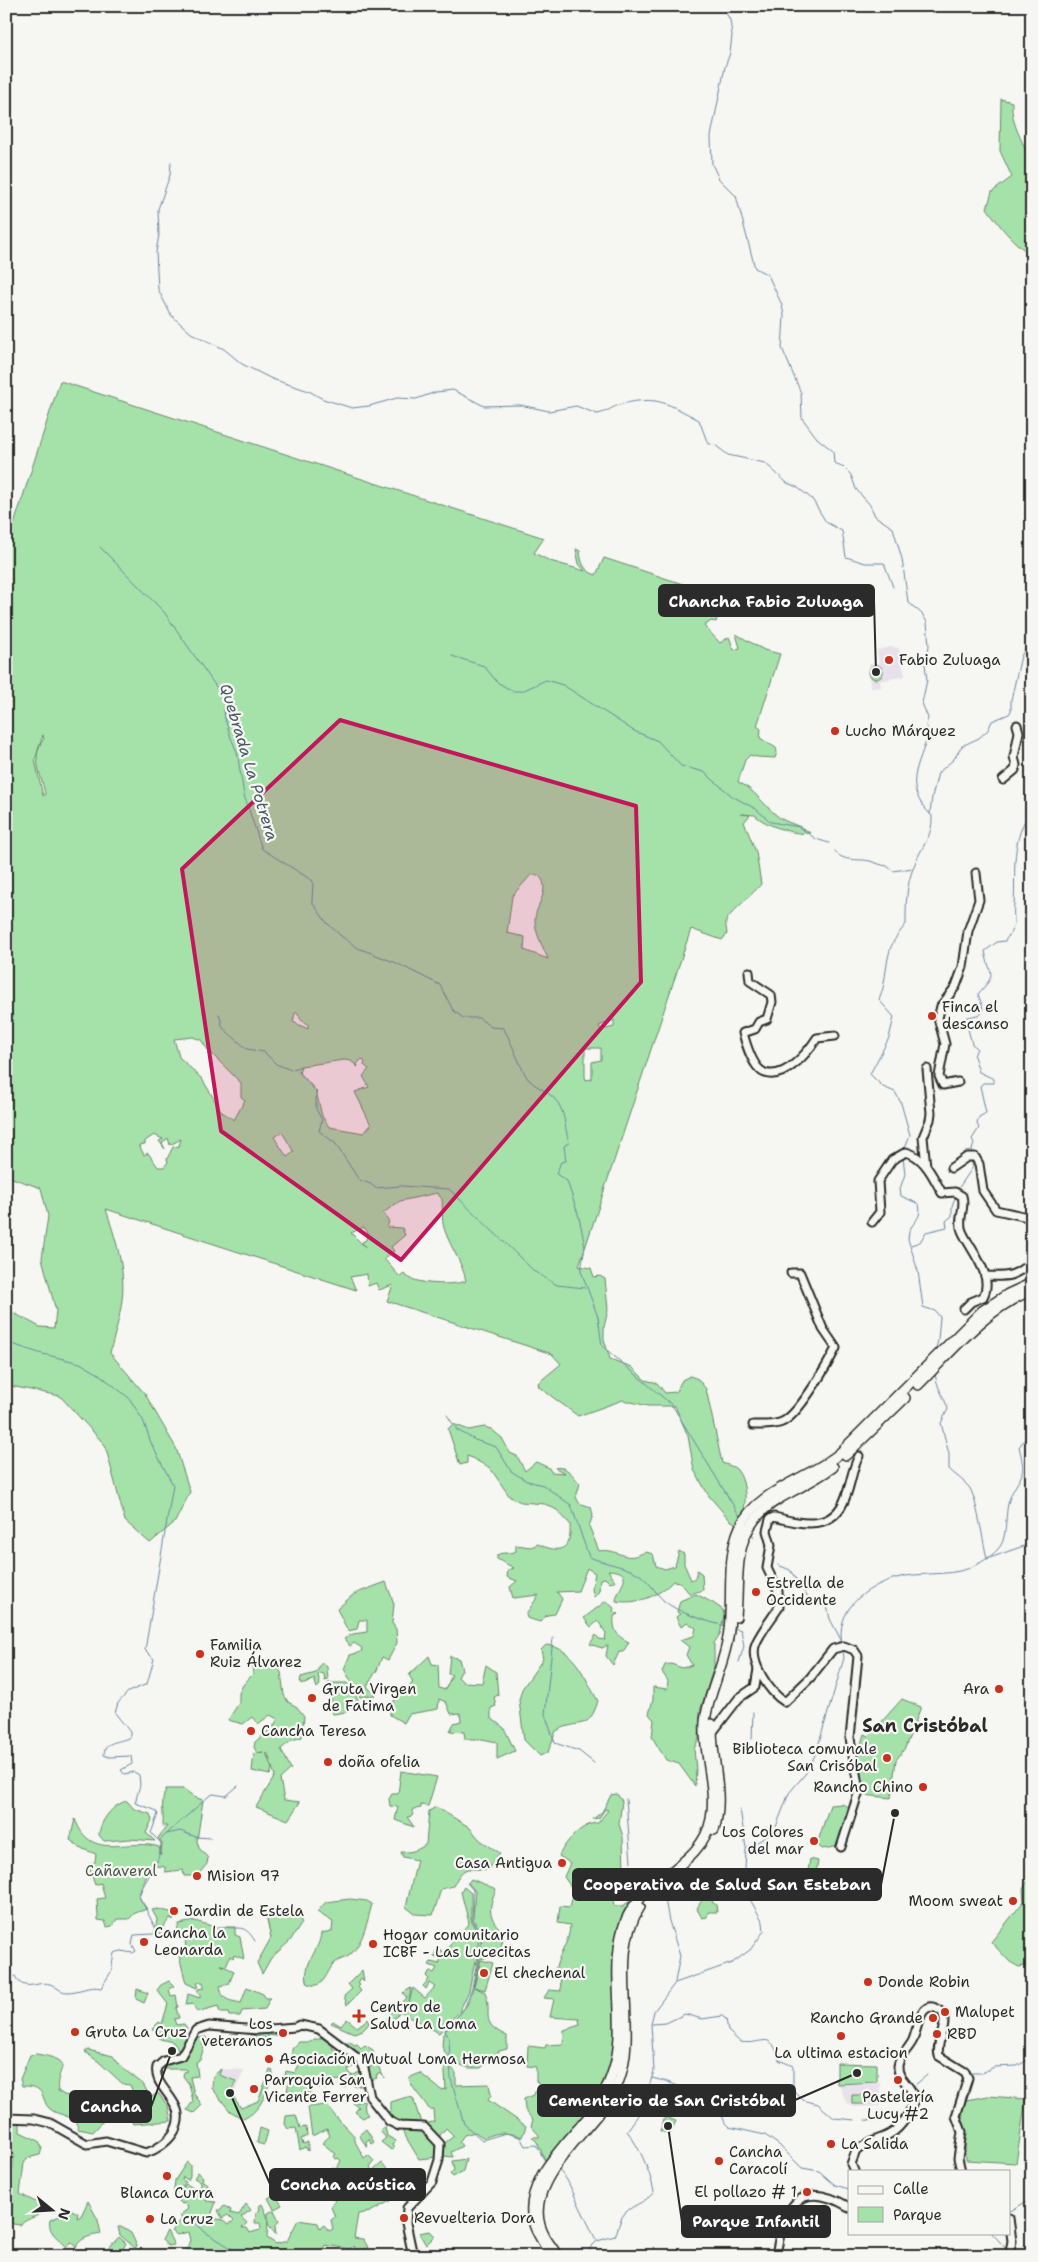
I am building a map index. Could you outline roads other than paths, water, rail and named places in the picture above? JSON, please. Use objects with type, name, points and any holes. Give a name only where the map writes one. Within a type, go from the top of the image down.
[{"type":"highway","points":[[557,2256],[545,2237],[541,2224],[539,2206],[542,2192],[552,2170],[604,2106],[618,2082],[626,2048],[626,1962],[632,1921],[646,1900],[693,1862],[704,1849],[718,1817],[719,1793],[712,1733],[713,1709],[732,1635],[734,1615],[732,1564],[747,1517],[837,1464],[990,1305],[1032,1283]]},
{"type":"highway","points":[[968,1330],[996,1309],[1032,1290]]},
{"type":"highway","points":[[551,2256],[535,2227],[533,2215],[535,2193],[544,2170],[593,2110],[604,2092],[614,2068],[619,2044],[620,1948],[626,1920],[639,1900],[697,1848],[711,1820],[712,1798],[706,1720],[732,1635]]},
{"type":"street","points":[[1003,780],[1015,770],[1014,757],[1019,732],[1017,725]]},
{"type":"street","points":[[958,1082],[943,1085],[939,1076],[945,1044],[938,1018],[941,1006],[956,986],[963,967],[968,931],[979,900],[976,873]]},
{"type":"street","points":[[749,972],[750,981],[771,995],[772,999],[767,1019],[759,1022],[755,1030],[743,1033],[756,1065],[760,1070],[771,1074],[788,1069],[810,1050],[817,1038],[835,1036]]},
{"type":"street","points":[[926,1166],[923,1137],[931,1113],[927,1069]]},
{"type":"street","points":[[872,1222],[880,1212],[878,1181],[892,1160],[906,1152],[912,1154],[926,1166],[942,1193],[955,1192],[962,1196],[963,1204],[960,1224],[985,1276],[986,1288],[983,1297],[971,1302],[964,1309]]},
{"type":"street","points":[[951,1168],[967,1157],[975,1157],[979,1164],[983,1191],[996,1210],[1032,1218]]},
{"type":"street","points":[[985,1276],[1006,1277],[1020,1273],[1032,1261]]},
{"type":"street","points":[[753,1425],[769,1425],[786,1420],[828,1364],[836,1348],[823,1329],[800,1273],[791,1273]]},
{"type":"street","points":[[712,1733],[739,1698],[755,1687],[758,1666],[756,1644],[779,1607],[780,1599],[767,1568],[772,1545],[767,1525],[774,1517],[788,1522],[802,1523],[825,1520],[833,1516],[846,1499],[852,1473],[860,1456]]},
{"type":"street","points":[[758,1666],[769,1689],[785,1702],[810,1678],[833,1649],[844,1646],[854,1650],[858,1656],[850,1738],[859,1791],[841,1847]]},
{"type":"street","points":[[854,2170],[851,2164],[856,2151],[895,2133],[913,2106],[912,2091],[902,2077],[898,2066],[914,2040],[917,2022],[923,2011],[935,2009],[942,2012],[944,2021],[938,2045],[939,2056],[965,2072],[968,2078],[956,2116],[962,2132],[958,2158],[961,2170]]},
{"type":"street","points":[[6,2118],[41,2120],[56,2125],[87,2144],[112,2142],[143,2154],[151,2152],[163,2143],[175,2129],[178,2115],[175,2104],[157,2076],[157,2067],[166,2060],[181,2056],[193,2032],[204,2027],[258,2030],[300,2024],[314,2027],[362,2062],[371,2100],[393,2124],[398,2126],[424,2127],[440,2144],[440,2154],[434,2176],[427,2189],[410,2204],[406,2213],[413,2256]]},
{"type":"street","points":[[776,2256],[784,2218],[799,2200],[810,2195],[823,2195],[848,2207]]},
{"type":"street","points":[[1009,2256],[1012,2241],[1010,2226]]},
{"type":"waterway","points":[[649,6],[663,12]]},
{"type":"waterway","points":[[722,6],[730,20],[732,35],[730,53],[725,67],[711,136],[712,164],[719,179],[736,196],[755,268],[768,275],[782,305],[784,316],[782,348],[801,393],[802,418],[817,438],[833,451],[834,463],[842,466],[851,475],[856,489],[870,505],[875,516],[893,528],[902,559],[908,602],[922,614],[927,622],[929,646],[925,664],[927,680],[922,703],[928,718],[926,725],[929,732],[917,766],[915,785],[917,795],[932,816],[932,824],[929,836],[909,880],[906,924],[893,943],[888,956],[883,988],[879,1000],[894,1017],[889,1038],[870,1074],[883,1087],[895,1092],[901,1103],[910,1135],[904,1150]]},
{"type":"waterway","points":[[171,162],[170,175],[158,209],[159,235],[156,252],[158,289],[171,315],[191,333],[224,349],[242,364],[272,379],[352,408],[369,406],[397,398],[416,399],[436,392],[453,390],[484,406],[520,405],[549,411],[576,406],[597,414],[634,401],[654,401],[671,406],[699,420],[708,444],[711,444]]},
{"type":"waterway","points":[[715,445],[728,455],[765,463],[787,483],[797,487],[812,499],[826,522],[842,531],[846,557],[865,563],[884,563],[893,587]]},
{"type":"waterway","name":"Quebrada La Potrera","points":[[100,547],[164,612],[217,688],[223,701],[225,719],[237,752],[244,795],[262,849],[313,881],[312,902],[327,923],[341,936],[358,948],[394,962],[440,985],[453,1010],[463,1018],[479,1018],[491,1027],[503,1028],[529,1080],[558,1103],[563,1113],[569,1142],[564,1146],[566,1161],[561,1162],[556,1174],[567,1181],[579,1217],[585,1246],[581,1271],[598,1317],[602,1346],[672,1405],[741,1518]]},
{"type":"waterway","points":[[930,814],[938,773],[954,759],[962,746],[979,738],[988,730],[992,721],[1009,714],[1011,711],[1011,700],[1021,656],[1032,638]]},
{"type":"waterway","points":[[452,656],[484,666],[497,682],[512,691],[522,691],[546,680],[563,685],[634,731],[658,741],[681,766],[704,772],[732,796],[756,809],[771,822],[799,827],[816,839],[829,843]]},
{"type":"waterway","points":[[971,1154],[974,1143],[972,1139],[979,1128],[977,1124],[979,1117],[986,1113],[980,1086],[983,1083],[994,1083],[994,1079],[979,1072],[974,1056],[977,1048],[972,1044],[965,1018],[981,1014],[983,1008],[978,994],[988,982],[991,974],[985,951],[997,942],[1005,941],[1013,926],[1017,843],[1020,832],[1032,809]]},
{"type":"waterway","points":[[835,851],[846,859],[870,861],[887,866],[893,871],[913,868]]},
{"type":"waterway","points":[[219,1014],[223,1028],[247,1049],[264,1052],[276,1064],[291,1070],[301,1066],[299,1072],[316,1091],[316,1109],[322,1120],[319,1131],[335,1143],[359,1180],[371,1184],[375,1188],[401,1186],[449,1189],[535,1272],[557,1285],[585,1288]]},
{"type":"waterway","points":[[903,1157],[905,1174],[900,1189],[901,1196],[919,1204],[920,1209],[919,1216],[909,1231],[908,1239],[918,1271],[923,1307],[935,1311],[940,1317],[935,1353]]},
{"type":"waterway","points":[[958,1189],[973,1167],[971,1161]]},
{"type":"waterway","points":[[911,1245],[920,1242],[926,1232],[947,1227],[946,1221],[952,1216],[952,1206],[956,1195]]},
{"type":"waterway","points":[[6,1342],[39,1353],[80,1363],[99,1374],[129,1398],[143,1420],[151,1443],[173,1485],[145,1650],[154,1659],[147,1684],[128,1692],[118,1703],[115,1713],[130,1732],[130,1737],[110,1744],[105,1750],[104,1755],[109,1757],[131,1756],[132,1764],[121,1770],[124,1774],[134,1772],[139,1775],[140,1785],[135,1803],[155,1810],[158,1814],[151,1833],[161,1843],[160,1851],[139,1896],[156,1929],[154,1934],[134,1935],[132,1944],[136,1951],[133,1953],[121,1951],[114,1953],[111,1972],[101,1988],[92,1987],[65,1992],[45,1983],[23,1984],[15,1976],[6,1975]]},
{"type":"waterway","points":[[935,1372],[938,1387],[948,1409],[941,1423],[949,1454],[949,1469],[967,1484],[972,1492],[987,1559],[1029,1544],[1032,1546]]},
{"type":"waterway","points":[[447,1415],[457,1430],[475,1440],[496,1447],[511,1471],[527,1481],[543,1485],[571,1505],[589,1557],[633,1571],[646,1580],[663,1600],[676,1609],[726,1626]]},
{"type":"waterway","points":[[842,1644],[841,1632],[843,1621],[848,1611],[863,1594],[874,1587],[905,1576],[951,1573],[967,1569],[986,1559],[998,1549],[1003,1541],[1009,1500],[1021,1476],[1023,1466],[1019,1447],[1032,1429]]},
{"type":"waterway","points":[[778,1565],[790,1570],[809,1599],[827,1606],[830,1619],[841,1640]]},
{"type":"waterway","points":[[733,1628],[741,1630],[744,1646],[739,1662]]},
{"type":"waterway","points":[[553,1638],[545,1714],[555,1743],[579,1751],[594,1763]]},
{"type":"waterway","points":[[596,2256],[589,2249],[597,2241],[615,2236],[625,2213],[654,2192],[644,2160],[627,2131],[641,2111],[654,2071],[651,2024],[654,2011],[675,1983],[732,1963],[750,1950],[764,1931],[763,1922],[744,1889],[746,1849],[774,1832],[789,1793],[806,1773],[816,1753],[844,1658],[843,1650]]},
{"type":"waterway","points":[[752,1739],[753,1712]]},
{"type":"waterway","points":[[160,1840],[209,1796],[213,1794],[226,1796],[238,1786]]},
{"type":"waterway","points":[[626,1799],[631,1862]]},
{"type":"waterway","points":[[740,1809],[746,1848]]},
{"type":"waterway","points":[[167,1834],[180,1831],[196,1837],[211,1838]]},
{"type":"waterway","points":[[635,1872],[649,1880]]},
{"type":"waterway","points":[[467,1883],[473,1890],[472,1919],[481,1939],[472,1988],[464,2009],[445,2030],[449,2040],[451,2079],[464,2124],[482,2140],[506,2133],[520,2137],[525,2146],[536,2145],[539,2150]]},
{"type":"waterway","points":[[664,1894],[669,1921],[680,1956],[675,1982]]},
{"type":"waterway","points":[[224,1927],[245,1929],[255,1941]]},
{"type":"waterway","points":[[652,2024],[666,2023],[685,2014],[702,2019],[722,2016],[726,2019],[728,2031],[740,2042],[748,2043],[765,2040],[773,2044],[779,2060],[793,2066],[793,2090],[803,2100],[818,2104],[834,2118],[855,2120]]},
{"type":"waterway","points":[[971,2073],[982,2073],[994,2067],[1017,2066],[1032,2058]]},
{"type":"waterway","points":[[914,2086],[927,2075]]},
{"type":"waterway","points":[[652,2078],[678,2086],[689,2095],[699,2108],[716,2109],[729,2127],[765,2135],[779,2145],[802,2168],[819,2171],[835,2185],[848,2189]]},
{"type":"waterway","points":[[865,2120],[877,2121],[884,2117]]},
{"type":"waterway","points":[[540,2152],[545,2161]]},
{"type":"waterway","points":[[558,2169],[567,2180],[596,2240]]},
{"type":"waterway","points":[[1010,2211],[1032,2198]]},
{"type":"waterway","points":[[180,2216],[197,2224],[205,2232],[244,2256]]},
{"type":"waterway","points":[[993,2234],[1008,2251]]},
{"type":"place","name":"Fabio Zuluaga","points":[[889,660]]},
{"type":"place","name":"Chancha Fabio Zuluaga","points":[[876,672]]},
{"type":"place","name":"Lucho Márquez","points":[[835,731]]},
{"type":"place","name":"Finca el descanso","points":[[932,1016]]},
{"type":"place","name":"Estrella de Occidente","points":[[756,1592]]},
{"type":"place","name":"Familia Ruiz Álvarez","points":[[200,1654]]},
{"type":"place","name":"Ara","points":[[999,1689]]},
{"type":"place","name":"Gruta Virgen de Fatima","points":[[312,1698]]},
{"type":"place","name":"Cancha Teresa","points":[[251,1731]]},
{"type":"place","name":"Biblioteca comunale San Crisóbal","points":[[887,1758]]},
{"type":"place","name":"doña ofelia","points":[[328,1762]]},
{"type":"place","name":"Rancho Chino","points":[[923,1787]]},
{"type":"place","name":"Cooperativa de Salud San Esteban","points":[[895,1813]]},
{"type":"place","name":"Los Colores del mar","points":[[814,1841]]},
{"type":"place","name":"Casa Antigua","points":[[562,1863]]},
{"type":"place","name":"Mision 97","points":[[197,1876]]},
{"type":"place","name":"Moom sweat","points":[[1013,1901]]},
{"type":"place","name":"Jardin de Estela","points":[[174,1911]]},
{"type":"place","name":"Cancha la Leonarda","points":[[144,1942]]},
{"type":"place","name":"Hogar comunitario ICBF - Las Lucecitas","points":[[373,1944]]},
{"type":"place","name":"El chechenal","points":[[484,1973]]},
{"type":"place","name":"Donde Robin","points":[[868,1982]]},
{"type":"place","name":"Malupet","points":[[945,2012]]},
{"type":"place","name":"Centro de Salud La Loma","points":[[359,2016]]},
{"type":"place","name":"Rancho Grande","points":[[933,2018]]},
{"type":"place","name":"Gruta La Cruz","points":[[75,2032]]},
{"type":"place","name":"Los veteranos","points":[[283,2033]]},
{"type":"place","name":"RBD","points":[[937,2034]]},
{"type":"place","name":"La ultima estacion","points":[[841,2036]]},
{"type":"place","name":"Cancha","points":[[172,2051]]},
{"type":"place","name":"Asociación Mutual Loma Hermosa","points":[[269,2059]]},
{"type":"place","name":"Cementerio de San Cristóbal","points":[[857,2073]]},
{"type":"place","name":"Pastelería Lucy #2","points":[[898,2080]]},
{"type":"place","name":"Parroquia San Vicente Ferrer","points":[[254,2089]]},
{"type":"place","name":"Concha acústica","points":[[230,2093]]},
{"type":"place","name":"Parque Infantil","points":[[668,2126]]},
{"type":"place","name":"La Salida","points":[[831,2144]]},
{"type":"place","name":"Cancha Caracolí","points":[[719,2161]]},
{"type":"place","name":"Blanca Curra","points":[[167,2176]]},
{"type":"place","name":"El pollazo # 1","points":[[807,2192]]},
{"type":"place","name":"Revuelteria Dora","points":[[404,2218]]},
{"type":"place","name":"La cruz","points":[[150,2219]]},
{"type":"district","name":"San Cristóbal","points":[[925,1726]]},
{"type":"park label","name":"Cañaveral","points":[[121,1871]]}]
